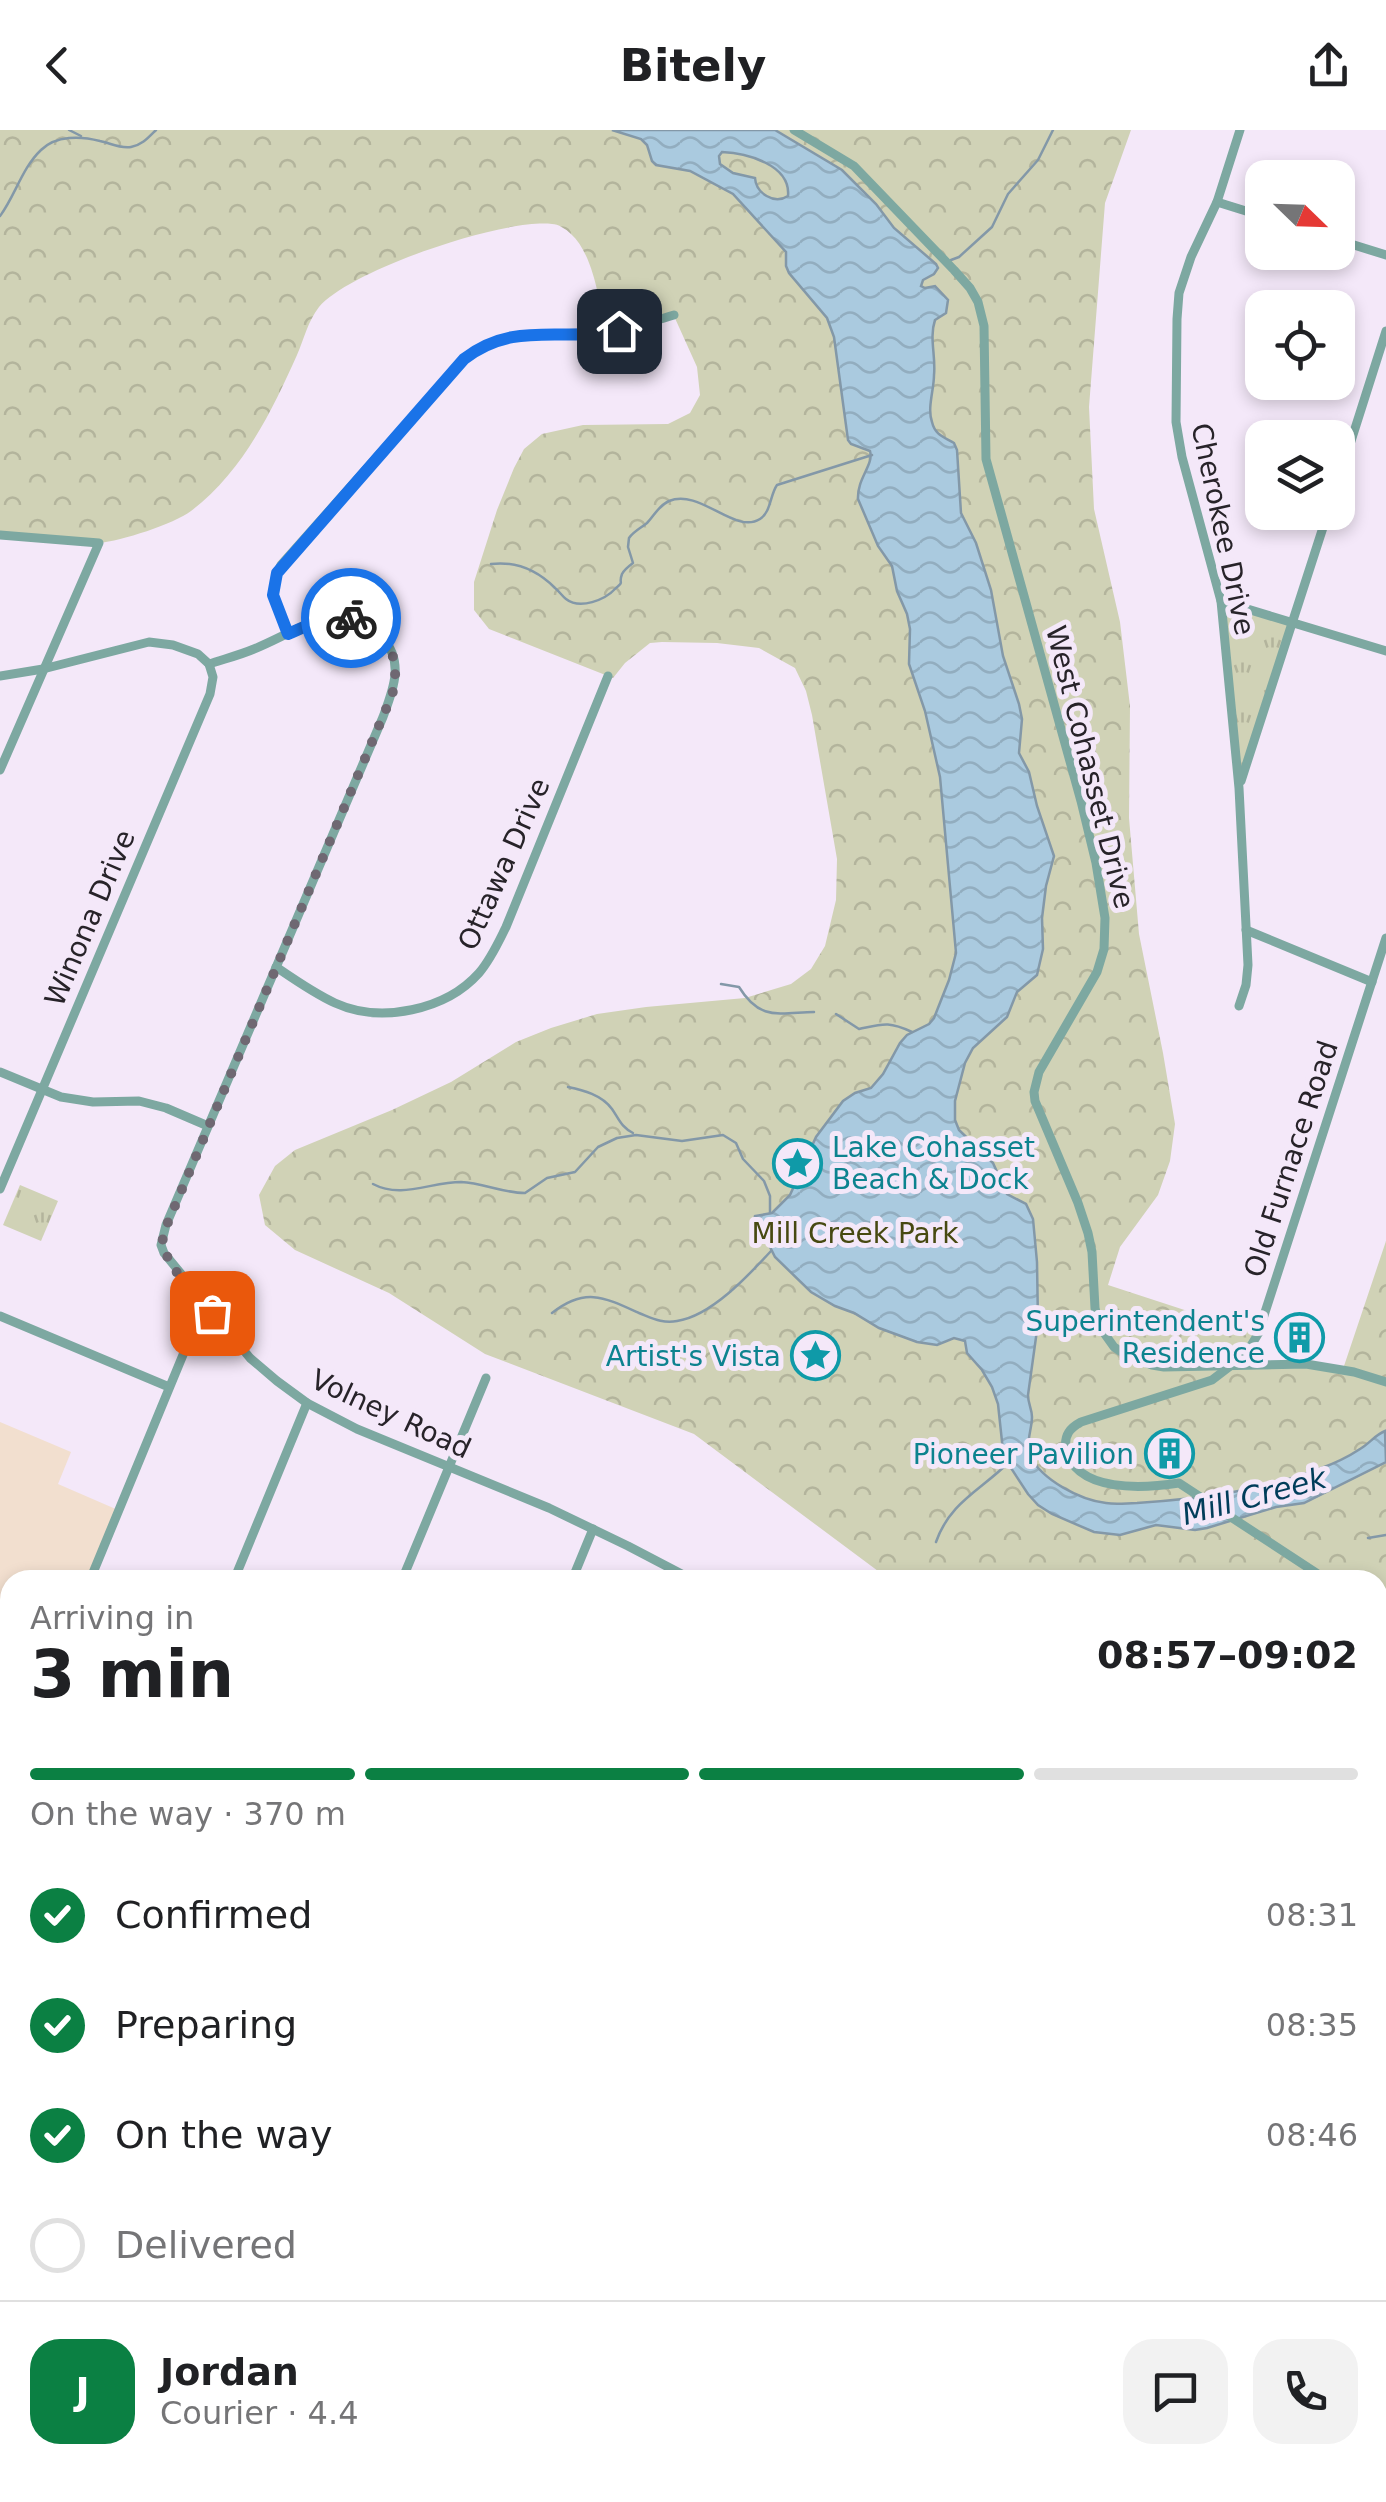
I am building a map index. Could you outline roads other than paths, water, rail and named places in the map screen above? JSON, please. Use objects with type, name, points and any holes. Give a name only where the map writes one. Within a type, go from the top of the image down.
[{"type":"street","name":"West Cohasset Drive","points":[[794,130],[854,166],[954,270],[974,294],[982,314],[986,458],[1081,801],[1105,918],[1104,949],[1097,972],[1039,1072],[1034,1092],[1088,1233],[1099,1326],[1114,1347],[1152,1366],[1306,1364],[1330,1366],[1386,1382]]},
{"type":"street","name":"Cherokee Drive","points":[[1240,130],[1217,202],[1180,292],[1176,422],[1221,601],[1239,788],[1246,930],[1248,976],[1240,1006]]},
{"type":"street","points":[[1217,202],[1245,211]]},
{"type":"street","points":[[1355,246],[1386,256]]},
{"type":"street","points":[[288,634],[273,595],[274,580],[282,565],[464,359],[490,342],[511,336],[605,334],[674,316]]},
{"type":"street","points":[[1355,429],[1386,331]]},
{"type":"street","points":[[1239,788],[1322,530]]},
{"type":"street","points":[[0,535],[99,543],[0,770]]},
{"type":"street","points":[[1221,601],[1386,650]]},
{"type":"street","name":"Volney Road","points":[[210,664],[342,616],[362,621],[388,643],[396,679],[383,718],[166,1224],[161,1245],[167,1259],[250,1358],[307,1402],[357,1428],[593,1529],[673,1570]]},
{"type":"street","points":[[0,676],[149,642],[198,654],[210,664]]},
{"type":"street","name":"Winona Drive","points":[[0,1190],[210,694],[214,677],[210,664]]},
{"type":"street","name":"Ottawa Drive","points":[[276,967],[337,1004],[384,1012],[439,1001],[470,982],[491,957],[506,926],[608,676]]},
{"type":"street","points":[[1246,930],[1372,982]]},
{"type":"street","name":"Old Furnace Road","points":[[1312,1570],[1180,1483],[1132,1487],[1088,1476],[1072,1460],[1066,1437],[1081,1422],[1218,1377],[1246,1354],[1258,1334],[1386,938]]},
{"type":"street","points":[[0,1072],[72,1100],[149,1102],[208,1126]]},
{"type":"street","points":[[94,1570],[204,1304]]},
{"type":"street","points":[[0,1316],[169,1387]]},
{"type":"street","points":[[406,1570],[486,1378]]},
{"type":"street","points":[[238,1570],[307,1402]]},
{"type":"street","points":[[576,1570],[593,1529]]},
{"type":"water","name":"Mill Creek","points":[[612,130],[775,130],[842,170],[894,228],[936,264],[934,274],[923,280],[921,286],[935,286],[948,300],[946,313],[935,320],[933,327],[931,417],[935,430],[954,443],[957,450],[961,513],[976,543],[991,590],[1003,656],[1022,719],[1019,753],[1029,772],[1054,856],[1046,886],[1043,949],[1037,975],[1017,992],[1007,1017],[973,1048],[955,1101],[959,1130],[993,1163],[1007,1194],[1026,1204],[1033,1219],[1038,1323],[1028,1395],[1032,1417],[1030,1456],[1043,1473],[1063,1487],[1085,1498],[1114,1504],[1206,1496],[1275,1483],[1340,1460],[1385,1431],[1386,1462],[1304,1503],[1276,1507],[1207,1528],[1156,1525],[1120,1535],[1094,1532],[1052,1514],[1028,1494],[1003,1451],[998,1404],[992,1387],[967,1353],[965,1341],[954,1338],[937,1345],[917,1342],[835,1306],[811,1292],[775,1257],[754,1222],[755,1216],[772,1213],[790,1195],[816,1137],[843,1101],[871,1088],[907,1035],[934,1018],[956,953],[940,777],[909,664],[907,614],[892,566],[878,546],[858,499],[871,456],[870,451],[848,440],[834,337],[827,318],[789,273],[786,252],[733,194],[690,171],[656,165],[641,139]],"holes":[[[722,152],[755,158],[775,169],[787,185],[788,196],[767,196],[755,178],[733,173],[720,164]]]},
{"type":"waterway","points":[[69,130],[81,136]]},
{"type":"waterway","points":[[0,216],[29,165],[47,145],[77,138],[131,147],[156,130]]},
{"type":"waterway","points":[[951,260],[992,227],[1008,194],[1038,160],[1053,130]]},
{"type":"waterway","points":[[491,564],[526,568],[572,602],[592,602],[620,584],[623,573],[633,563],[629,538],[669,501],[693,501],[750,522],[764,516],[777,485],[872,455]]},
{"type":"waterway","points":[[721,984],[739,987],[755,1005],[771,1013],[814,1012]]},
{"type":"waterway","points":[[836,1014],[859,1029],[886,1024],[912,1032]]},
{"type":"waterway","points":[[568,1087],[603,1100],[633,1133]]},
{"type":"waterway","points":[[373,1184],[405,1190],[461,1182],[525,1193],[547,1178],[575,1172],[598,1147],[617,1138],[636,1135],[682,1141],[723,1135],[736,1143],[743,1159],[764,1181],[770,1196],[770,1213]]},
{"type":"waterway","points":[[552,1313],[575,1300],[595,1297],[662,1321],[690,1318],[728,1294],[771,1251]]},
{"type":"waterway","points":[[936,1542],[958,1507],[1008,1463]]},
{"type":"waterway","points":[[1368,1538],[1386,1535]]},
{"type":"place","name":"Lake Cohasset Beach & Dock","points":[[797,1163]]},
{"type":"place","name":"Superintendent's Residence","points":[[1300,1337]]},
{"type":"place","name":"Artist's Vista","points":[[816,1356]]},
{"type":"place","name":"Pioneer Pavilion","points":[[1169,1454]]},
{"type":"park label","name":"Mill Creek Park","points":[[855,1233]]}]
